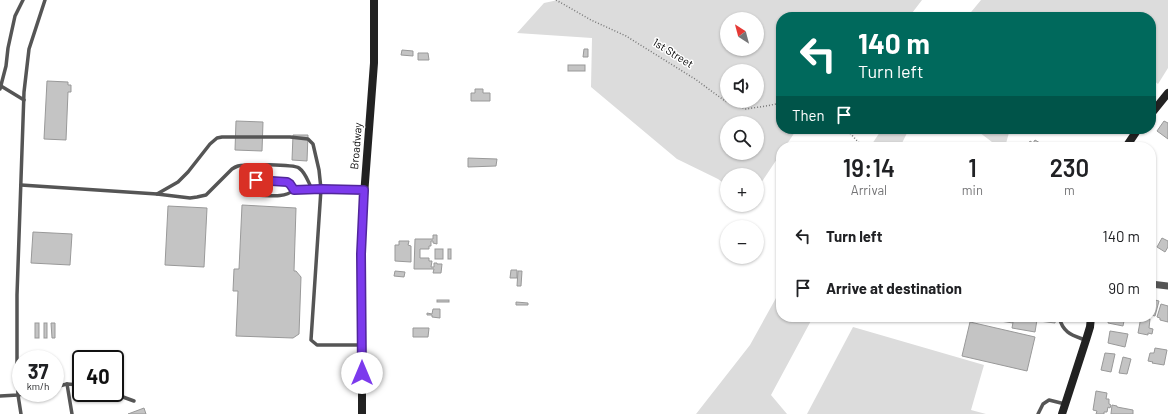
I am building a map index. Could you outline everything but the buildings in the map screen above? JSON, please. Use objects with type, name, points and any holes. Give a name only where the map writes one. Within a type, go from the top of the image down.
[{"type":"street","name":"Broadway","points":[[362,414],[361,254],[364,190],[374,63],[374,0]]},
{"type":"street","points":[[1156,108],[1168,94]]},
{"type":"street","points":[[1156,285],[1168,286]]},
{"type":"street","points":[[1062,414],[1090,322]]},
{"type":"lane","points":[[24,0],[15,16],[8,48],[6,66],[0,87],[24,100]]},
{"type":"lane","points":[[17,350],[17,295],[24,100],[29,48],[45,0]]},
{"type":"lane","points":[[157,194],[178,182],[188,172],[210,144],[217,138],[290,137],[308,139],[315,148],[321,189],[311,340],[317,345],[362,345]]},
{"type":"lane","points":[[21,185],[157,194],[190,198],[202,196],[210,191],[232,169],[240,166],[252,165],[297,167],[305,174],[312,189]]},
{"type":"lane","points":[[294,190],[287,182],[256,180],[252,181],[250,184],[250,191],[253,195],[284,196],[294,190],[312,189],[364,190]]},
{"type":"lane","points":[[1060,322],[1064,329],[1071,335],[1086,340]]},
{"type":"lane","points":[[67,384],[72,414]]},
{"type":"lane","points":[[64,385],[72,384]]},
{"type":"lane","points":[[0,396],[12,395]]},
{"type":"lane","points":[[124,397],[134,401]]},
{"type":"lane","points":[[1038,414],[1043,404],[1049,400],[1065,404]]},
{"type":"lane","points":[[19,402],[21,414]]},
{"type":"path","name":"1st Street","points":[[556,0],[591,20],[626,36],[695,79],[724,101],[746,108],[776,104]]},
{"type":"path","points":[[851,134],[858,142]]},
{"type":"shaded area","points":[[558,0],[922,0],[913,12],[776,12],[776,134],[794,134],[788,142],[776,142],[776,160],[764,178],[764,168],[720,168],[720,181],[677,159],[591,87],[592,38],[517,33],[544,3]]},
{"type":"shaded area","points":[[981,0],[1168,0],[1168,68],[1158,84],[1156,82],[1156,12],[971,12]]},
{"type":"shaded area","points":[[879,134],[906,134],[902,142],[873,142]]},
{"type":"shaded area","points":[[982,134],[1009,134],[1006,142],[992,142]]},
{"type":"shaded area","points":[[776,298],[776,322],[810,322],[771,395],[787,414],[696,414],[750,345]]},
{"type":"shaded area","points":[[853,327],[984,365],[971,410],[986,414],[807,414]]},
{"type":"route","points":[[256,180],[289,182],[294,190],[364,190],[361,254],[362,373]]}]
